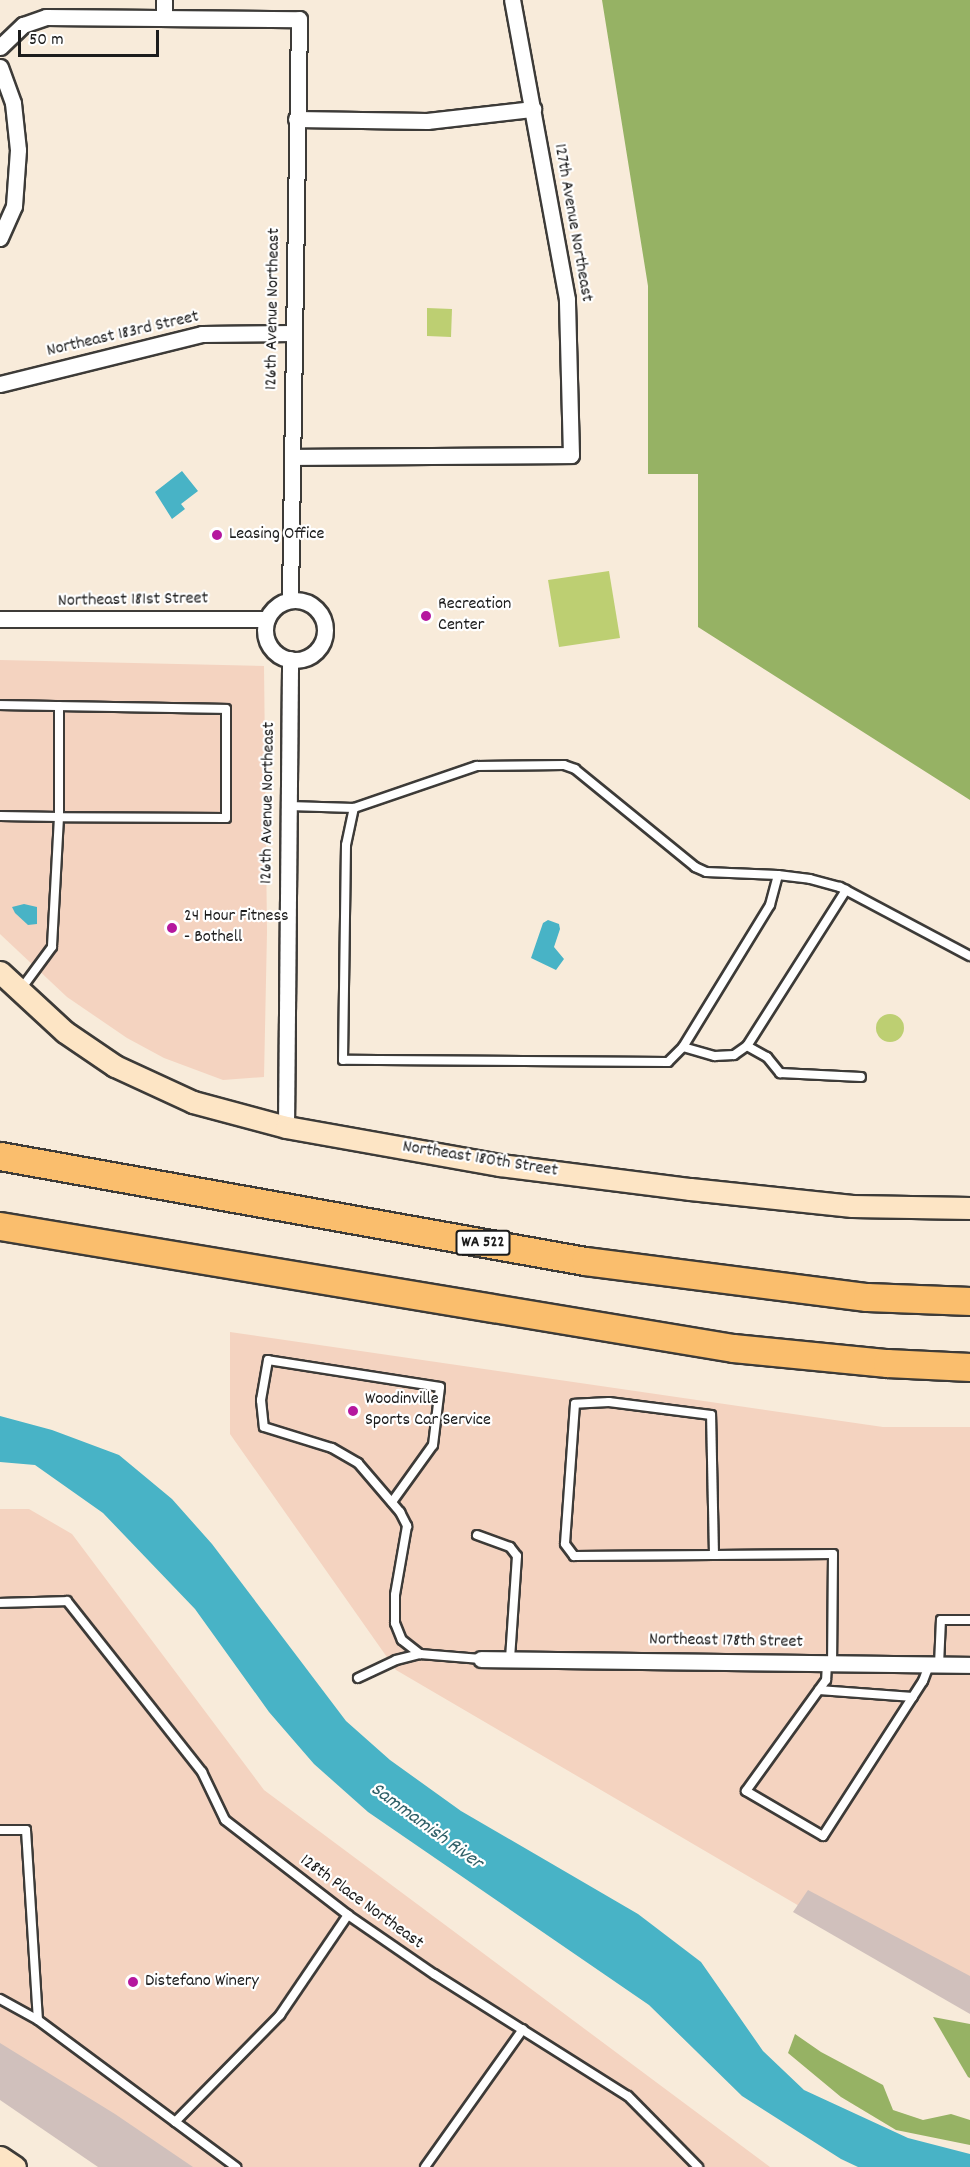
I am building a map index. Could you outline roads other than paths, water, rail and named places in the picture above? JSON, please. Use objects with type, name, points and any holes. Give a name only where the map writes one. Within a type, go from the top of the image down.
[{"type":"highway","name":"WA 522","points":[[0,1156],[585,1261],[867,1297],[970,1301]]},
{"type":"highway","points":[[0,1226],[733,1348],[887,1363],[970,1367]]},
{"type":"main road","name":"Northeast 180th Street","points":[[0,972],[65,1032],[114,1065],[193,1102],[286,1127],[500,1165],[690,1189],[852,1206],[970,1208]]},
{"type":"main road","points":[[0,2157],[15,2167]]},
{"type":"street","points":[[0,46],[23,25],[46,17],[164,17],[164,0]]},
{"type":"street","name":"127th Avenue Northeast","points":[[292,457],[571,454],[567,299],[512,0]]},
{"type":"street","name":"126th Avenue Northeast","points":[[164,17],[299,19],[292,333],[290,600]]},
{"type":"street","points":[[0,67],[14,103],[18,150],[14,206],[0,238]]},
{"type":"street","points":[[296,119],[427,121],[533,109]]},
{"type":"street","name":"Northeast 183rd Street","points":[[0,384],[202,334],[292,333]]},
{"type":"street","points":[[290,600],[311,605],[325,627],[316,651],[303,658],[290,659],[270,647],[265,633],[267,619],[276,606],[290,600]]},
{"type":"street","name":"Northeast 181st Street","points":[[0,619],[267,619]]},
{"type":"street","name":"126th Avenue Northeast","points":[[286,1127],[290,659]]},
{"type":"street","name":"Northeast 178th Street","points":[[481,1659],[970,1665]]},
{"type":"lane","points":[[0,705],[226,709],[226,818],[0,816]]},
{"type":"lane","points":[[22,993],[52,946],[59,817],[59,706]]},
{"type":"lane","points":[[289,806],[354,808],[477,766],[564,765],[574,769],[695,867],[706,872],[778,875],[810,879],[846,890],[970,956]]},
{"type":"lane","points":[[354,808],[346,845],[343,1060],[668,1062],[682,1047],[770,905],[778,875]]},
{"type":"lane","points":[[682,1047],[715,1056],[734,1055],[747,1046],[846,890]]},
{"type":"lane","points":[[747,1046],[767,1057],[780,1073],[861,1077]]},
{"type":"lane","points":[[392,1502],[433,1445],[440,1387],[268,1360],[261,1400],[264,1427],[332,1448],[358,1463],[392,1502],[407,1526],[394,1595],[394,1623],[402,1640],[420,1654]]},
{"type":"lane","points":[[714,1555],[711,1415],[609,1402],[575,1404],[565,1544],[574,1556],[714,1555],[833,1554],[829,1663],[826,1680],[746,1791],[823,1836],[934,1665],[941,1620],[970,1620]]},
{"type":"lane","points":[[477,1534],[510,1546],[517,1556],[510,1659]]},
{"type":"lane","name":"128th Place Northeast","points":[[0,1603],[67,1601],[202,1772],[225,1820],[348,1916],[628,2096],[698,2167]]},
{"type":"lane","points":[[358,1678],[396,1660],[420,1654],[481,1659]]},
{"type":"lane","points":[[819,1690],[913,1697]]},
{"type":"lane","points":[[0,1830],[26,1830],[38,2020]]},
{"type":"lane","points":[[175,2122],[280,2015],[348,1916]]},
{"type":"lane","points":[[0,1999],[38,2020],[236,2167]]},
{"type":"lane","points":[[425,2167],[523,2029]]},
{"type":"water","points":[[182,471],[198,491],[181,504],[185,509],[172,519],[155,492]]},
{"type":"water","points":[[24,904],[37,907],[37,924],[28,925],[15,913],[12,907]]},
{"type":"water","points":[[548,920],[559,924],[560,929],[554,947],[564,959],[556,970],[531,958],[543,923]]},
{"type":"water","name":"Sammamish River","points":[[0,1416],[52,1430],[119,1455],[172,1499],[212,1544],[346,1721],[390,1760],[461,1811],[638,1914],[701,1962],[763,2051],[804,2090],[908,2138],[970,2154],[970,2167],[858,2167],[841,2159],[742,2096],[649,2005],[368,1812],[314,1764],[269,1712],[195,1609],[103,1513],[35,1465],[0,1462]]},
{"type":"place","name":"Leasing Office","points":[[217,535]]},
{"type":"place","name":"Recreation Center","points":[[426,616]]},
{"type":"place","name":"24 Hour Fitness - Bothell","points":[[172,928]]},
{"type":"place","name":"Woodinville Sports Car Service","points":[[353,1411]]},
{"type":"place","name":"Distefano Winery","points":[[133,1982]]}]
